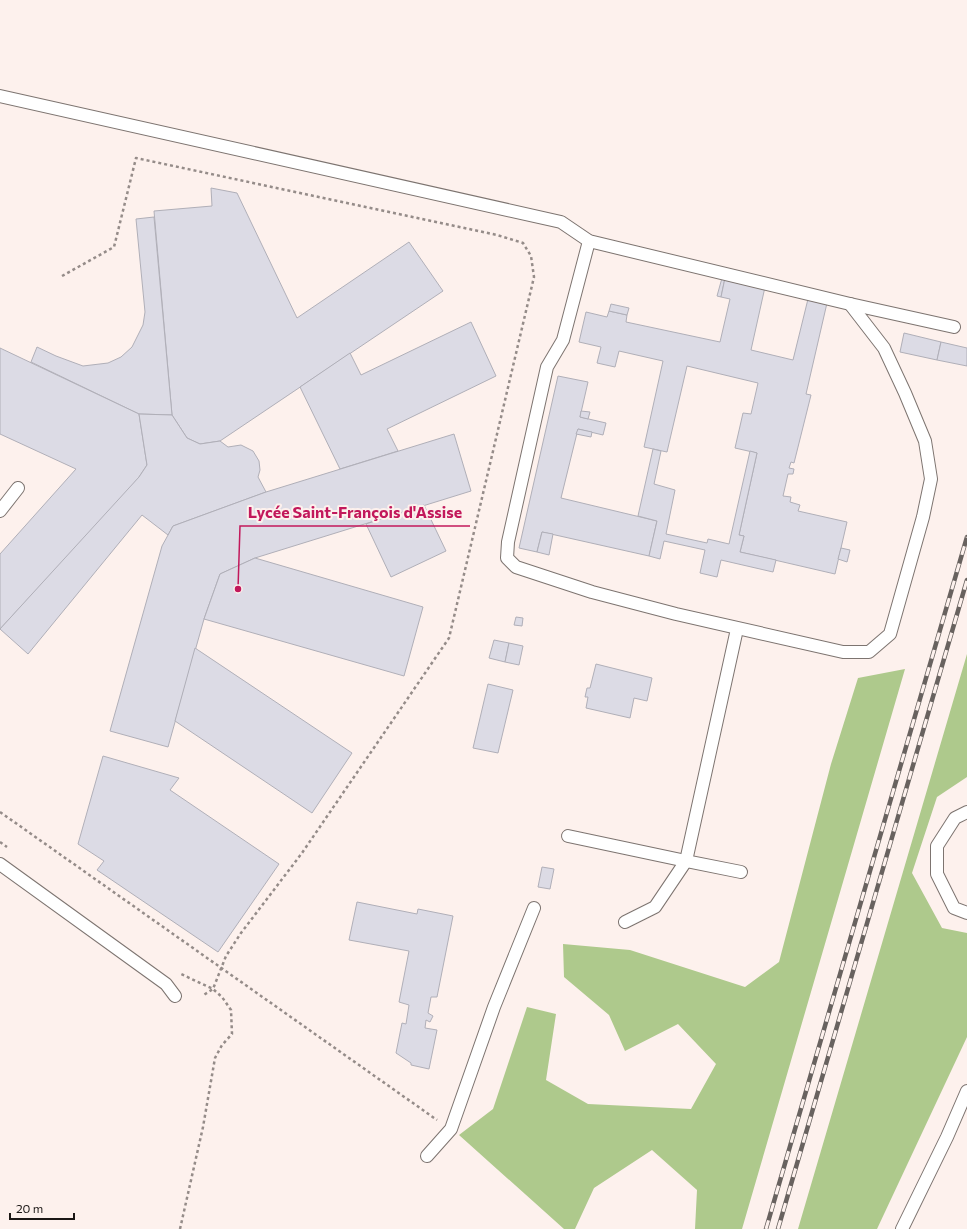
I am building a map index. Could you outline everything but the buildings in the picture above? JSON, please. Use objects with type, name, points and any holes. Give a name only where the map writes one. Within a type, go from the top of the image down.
[{"type":"lane","points":[[0,96],[562,222],[589,241],[850,304],[954,327]]},
{"type":"lane","points":[[589,241],[563,340],[547,367],[508,542],[507,558],[516,568],[592,592],[676,614],[843,652],[869,652],[890,634],[923,517],[931,479],[925,441],[884,348],[850,304]]},
{"type":"lane","points":[[0,511],[18,488]]},
{"type":"lane","points":[[625,922],[655,907],[686,861],[737,629]]},
{"type":"lane","points":[[967,812],[955,818],[937,846],[936,874],[954,908],[967,913]]},
{"type":"lane","points":[[568,836],[741,872]]},
{"type":"lane","points":[[0,864],[166,984],[175,996]]},
{"type":"lane","points":[[427,1156],[451,1129],[494,1007],[534,908]]},
{"type":"lane","points":[[902,1229],[947,1137],[967,1091]]},
{"type":"path","points":[[62,276],[114,247],[136,158],[497,235],[523,243],[531,256],[534,277],[449,638],[302,853],[241,933],[226,956],[213,989],[202,996]]},
{"type":"path","points":[[0,812],[451,1129]]},
{"type":"path","points":[[0,842],[13,852]]},
{"type":"path","points":[[177,971],[184,976],[213,989],[222,997],[231,1010],[232,1034],[222,1045],[215,1058],[203,1127],[180,1229]]},
{"type":"green space","points":[[967,654],[967,777],[937,797],[912,873],[942,928],[967,933],[967,1037],[877,1229],[798,1229]]},
{"type":"green space","points":[[905,669],[742,1229],[695,1229],[697,1190],[652,1150],[594,1188],[575,1229],[564,1229],[459,1135],[493,1109],[527,1007],[556,1014],[546,1080],[588,1104],[691,1109],[716,1064],[678,1024],[625,1051],[609,1015],[564,977],[563,944],[630,950],[745,987],[779,962],[831,764],[858,678]]},
{"type":"railway","points":[[766,1229],[967,537]]},
{"type":"railway","points":[[778,1229],[967,580]]},
{"type":"place","name":"Lycée Saint-François d'Assise","points":[[238,589]]}]
